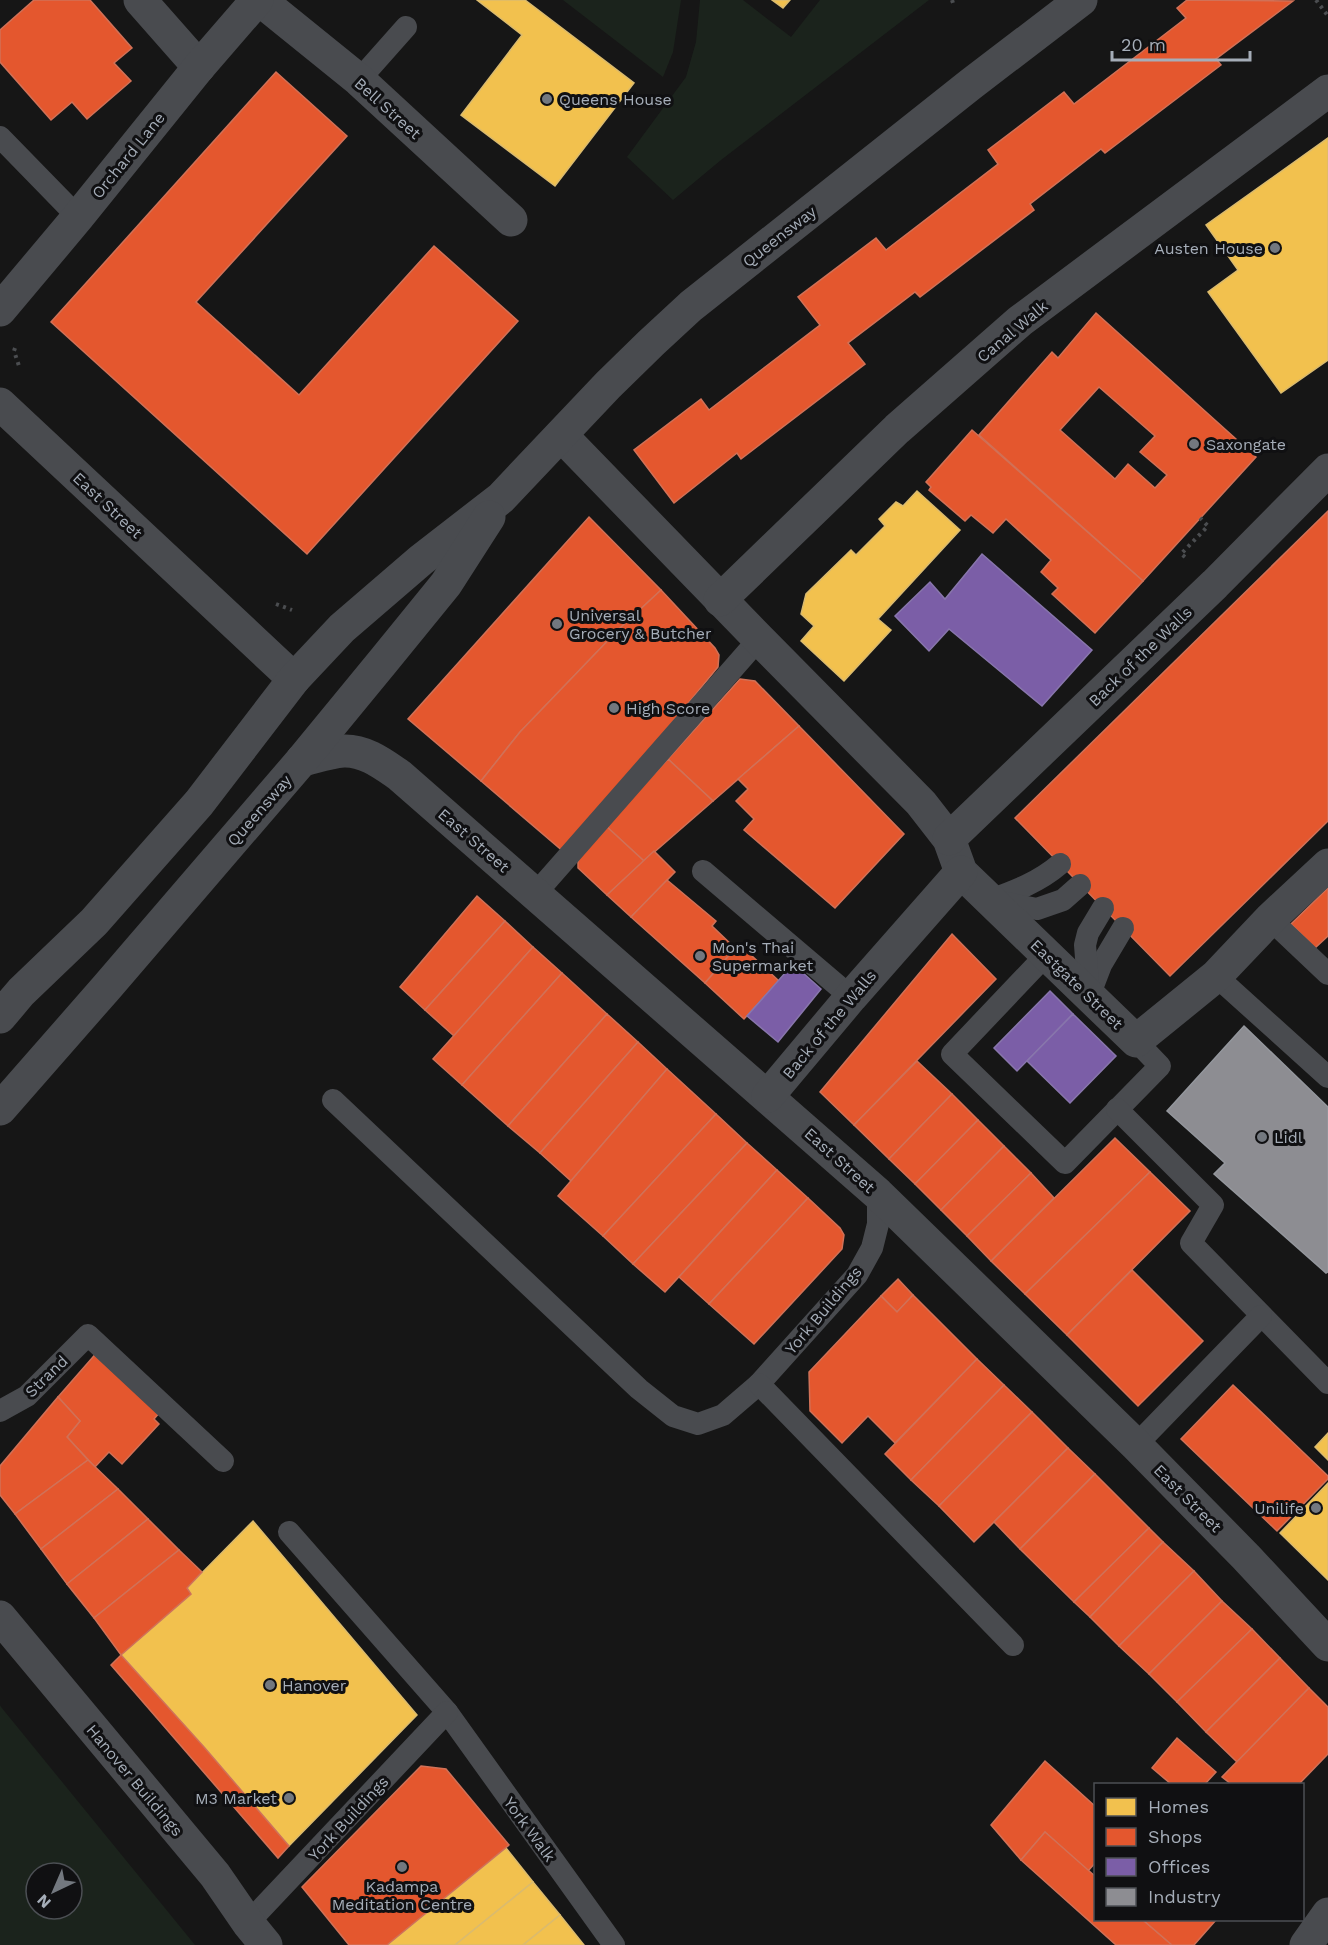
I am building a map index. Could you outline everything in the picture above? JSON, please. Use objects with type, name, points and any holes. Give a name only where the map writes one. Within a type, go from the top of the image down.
[{"type":"street","points":[[140,0],[199,67]]},
{"type":"street","name":"Orchard Lane","points":[[0,310],[199,67],[259,0]]},
{"type":"street","name":"Bell Street","points":[[259,0],[359,80],[512,220]]},
{"type":"street","name":"Queensway","points":[[0,1017],[21,992],[94,922],[199,803],[294,679],[342,628],[421,560],[501,498],[651,343],[691,306],[971,84],[1081,0]]},
{"type":"street","name":"Canal Walk","points":[[720,600],[897,429],[1020,321],[1328,91]]},
{"type":"street","name":"East Street","points":[[0,404],[294,679]]},
{"type":"street","points":[[561,435],[921,803],[949,839],[961,872]]},
{"type":"street","name":"Back of the Walls","points":[[949,839],[1215,584],[1328,470]]},
{"type":"street","name":"Queensway","points":[[0,1109],[302,760],[446,584],[501,498]]},
{"type":"street","name":"East Street","points":[[302,760],[343,751],[360,753],[379,761],[399,775],[536,893],[878,1194],[1136,1445],[1328,1645]]},
{"type":"street","name":"Eastgate Street","points":[[961,872],[1136,1041],[1216,976],[1270,919],[1328,865]]},
{"type":"street","name":"Back of the Walls","points":[[768,1096],[961,872]]},
{"type":"street","name":"Hanover Buildings","points":[[0,1617],[215,1875],[257,1934]]},
{"type":"street","points":[[1306,1945],[1328,1914]]},
{"type":"lane","points":[[359,80],[406,27]]},
{"type":"lane","points":[[0,137],[78,217]]},
{"type":"lane","points":[[536,893],[759,639]]},
{"type":"lane","points":[[989,900],[1021,889],[1046,876],[1060,864]]},
{"type":"lane","points":[[703,871],[851,997]]},
{"type":"lane","points":[[989,900],[1038,909],[1063,900],[1080,885]]},
{"type":"lane","points":[[1089,995],[1085,945],[1088,933],[1103,908]]},
{"type":"lane","points":[[1270,919],[1328,974]]},
{"type":"lane","points":[[1089,995],[1101,965],[1123,928]]},
{"type":"lane","points":[[1047,954],[952,1054],[1065,1163],[1160,1066],[1136,1041]]},
{"type":"lane","points":[[1216,976],[1328,1077]]},
{"type":"lane","name":"York Buildings","points":[[333,1100],[639,1389],[673,1416],[699,1424],[723,1415],[759,1384],[857,1275],[872,1248],[878,1224],[878,1194]]},
{"type":"lane","points":[[1117,1109],[1213,1205],[1191,1243],[1328,1383]]},
{"type":"lane","points":[[1136,1445],[1261,1316]]},
{"type":"lane","name":"Strand","points":[[0,1411],[27,1396],[88,1335],[223,1461]]},
{"type":"lane","points":[[759,1384],[1013,1645]]},
{"type":"lane","name":"York Walk","points":[[289,1532],[447,1712],[614,1945]]},
{"type":"lane","name":"York Buildings","points":[[257,1934],[447,1712]]},
{"type":"path","points":[[1316,0],[1328,16]]},
{"type":"path","points":[[16,343],[14,351],[22,378]]},
{"type":"path","points":[[272,603],[292,610]]},
{"type":"shaded area","points":[[563,0],[681,0],[673,52],[663,77]]},
{"type":"shaded area","points":[[700,0],[743,0],[791,37],[820,0],[929,0],[721,160],[673,200],[627,157],[686,77],[696,42]]},
{"type":"shaded area","points":[[0,1705],[1,1707],[195,1945],[0,1945]]},
{"type":"building: Homes","name":"Queens House","points":[[477,0],[525,0],[634,83],[555,186],[461,115],[522,35]]},
{"type":"building: Homes","points":[[772,0],[790,0],[783,8]]},
{"type":"building: Homes","name":"Austen House","points":[[1328,138],[1328,360],[1281,393],[1208,292],[1238,270],[1206,225]]},
{"type":"building: Homes","points":[[917,491],[960,530],[878,619],[891,630],[844,681],[801,641],[814,626],[801,614],[806,594],[851,550],[856,555],[885,526],[879,519],[896,502],[903,506]]},
{"type":"building: Homes","name":"Unilife","points":[[1328,1433],[1328,1460],[1315,1447]]},
{"type":"building: Homes","name":"Unilife","points":[[1328,1483],[1328,1580],[1280,1533]]},
{"type":"building: Homes","name":"Hanover","points":[[253,1521],[417,1715],[289,1846],[121,1655],[191,1594],[187,1588]]},
{"type":"building: Homes","points":[[506,1848],[533,1882],[455,1945],[387,1945]]},
{"type":"building: Homes","points":[[533,1882],[560,1915],[523,1945],[455,1945]]},
{"type":"building: Homes","points":[[560,1915],[584,1945],[523,1945]]},
{"type":"building: Shops","points":[[34,0],[90,0],[132,48],[114,63],[131,81],[87,119],[72,102],[51,120],[0,62],[0,30]]},
{"type":"building: Shops","points":[[1187,0],[1293,1],[1216,59],[1221,65],[1105,153],[1101,149],[1030,204],[1034,210],[920,297],[915,292],[848,343],[865,364],[741,459],[737,453],[674,503],[634,450],[701,399],[709,410],[820,325],[798,297],[876,238],[886,250],[998,164],[988,150],[1064,92],[1074,104],[1186,18],[1177,8]]},
{"type":"building: Shops","points":[[276,72],[347,136],[196,302],[299,395],[434,246],[518,321],[307,554],[51,322]]},
{"type":"building: Shops","name":"Saxongate","points":[[1096,313],[1256,457],[1143,581],[979,435],[1052,352],[1058,358]],"holes":[[[1099,387],[1155,436],[1140,452],[1167,475],[1155,488],[1128,464],[1115,479],[1060,430]]]},
{"type":"building: Shops","points":[[972,430],[1143,581],[1095,633],[1052,594],[1058,588],[1041,572],[1051,560],[1006,519],[993,533],[971,515],[965,521],[929,490],[931,487],[926,482]]},
{"type":"building: Shops","points":[[1328,511],[1328,821],[1170,976],[1015,818]]},
{"type":"building: Shops","points":[[589,517],[661,590],[619,629],[520,732],[481,781],[408,719]]},
{"type":"building: Shops","name":"High Score","points":[[661,590],[715,648],[719,655],[718,667],[565,853],[481,781],[520,732],[619,629]]},
{"type":"building: Shops","points":[[740,679],[755,681],[799,726],[713,801],[668,759]]},
{"type":"building: Shops","points":[[799,726],[904,834],[835,908],[744,830],[754,819],[736,801],[748,789],[738,779]]},
{"type":"building: Shops","points":[[668,759],[713,801],[644,861],[606,826]]},
{"type":"building: Shops","points":[[606,826],[644,861],[607,895],[578,868],[578,855]]},
{"type":"building: Shops","points":[[654,851],[675,872],[631,917],[607,895]]},
{"type":"building: Shops","points":[[667,880],[716,921],[712,926],[735,948],[705,983],[631,917]]},
{"type":"building: Shops","points":[[1328,888],[1328,936],[1315,948],[1291,924]]},
{"type":"building: Shops","points":[[477,896],[505,921],[425,1010],[400,987]]},
{"type":"building: Shops","points":[[505,921],[533,947],[454,1036],[425,1010]]},
{"type":"building: Shops","points":[[952,934],[996,979],[854,1125],[820,1092]]},
{"type":"building: Shops","points":[[739,944],[779,981],[744,1019],[705,983]]},
{"type":"building: Shops","points":[[533,947],[562,973],[462,1085],[433,1059]]},
{"type":"building: Shops","points":[[562,973],[607,1014],[508,1126],[462,1085]]},
{"type":"building: Shops","points":[[607,1014],[638,1042],[540,1153],[508,1126]]},
{"type":"building: Shops","points":[[638,1042],[667,1069],[571,1181],[540,1153]]},
{"type":"building: Shops","points":[[917,1061],[952,1094],[889,1159],[854,1125]]},
{"type":"building: Shops","points":[[667,1069],[716,1114],[603,1236],[558,1196]]},
{"type":"building: Shops","points":[[952,1094],[978,1120],[915,1184],[889,1159]]},
{"type":"building: Shops","points":[[716,1114],[747,1143],[633,1264],[603,1236]]},
{"type":"building: Shops","points":[[978,1120],[1004,1146],[941,1210],[915,1184]]},
{"type":"building: Shops","points":[[1115,1138],[1150,1172],[1025,1294],[991,1261]]},
{"type":"building: Shops","points":[[747,1143],[777,1170],[665,1292],[633,1264]]},
{"type":"building: Shops","points":[[1004,1146],[1031,1173],[967,1236],[941,1210]]},
{"type":"building: Shops","points":[[777,1170],[808,1198],[709,1304],[679,1277]]},
{"type":"building: Shops","points":[[1150,1172],[1190,1211],[1067,1335],[1025,1294]]},
{"type":"building: Shops","points":[[1031,1173],[1054,1198],[991,1261],[967,1236]]},
{"type":"building: Shops","points":[[808,1198],[840,1228],[844,1235],[842,1249],[754,1344],[709,1304]]},
{"type":"building: Shops","points":[[1132,1270],[1203,1341],[1138,1406],[1067,1335]]},
{"type":"building: Shops","points":[[898,1279],[913,1295],[897,1312],[881,1296]]},
{"type":"building: Shops","points":[[913,1295],[977,1359],[895,1443],[868,1416],[842,1443],[810,1411],[809,1372],[881,1296],[897,1312]]},
{"type":"building: Shops","points":[[99,1350],[160,1412],[154,1419],[159,1424],[122,1464],[109,1452],[95,1467],[67,1437],[80,1421],[58,1397]]},
{"type":"building: Shops","points":[[977,1359],[1004,1385],[911,1480],[885,1454]]},
{"type":"building: Shops","points":[[1004,1385],[1032,1412],[939,1506],[911,1480]]},
{"type":"building: Shops","points":[[1233,1385],[1328,1476],[1328,1479],[1277,1531],[1181,1439]]},
{"type":"building: Shops","points":[[58,1397],[80,1421],[67,1437],[88,1460],[15,1514],[0,1495],[0,1466]]},
{"type":"building: Shops","points":[[1032,1412],[1068,1448],[974,1542],[939,1506]]},
{"type":"building: Shops","points":[[1068,1448],[1095,1474],[1020,1549],[994,1522]]},
{"type":"building: Shops","points":[[88,1460],[118,1489],[41,1549],[15,1514]]},
{"type":"building: Shops","points":[[1095,1474],[1149,1528],[1074,1602],[1020,1549]]},
{"type":"building: Shops","points":[[118,1489],[148,1519],[67,1584],[41,1549]]},
{"type":"building: Shops","points":[[148,1519],[179,1550],[94,1618],[67,1584]]},
{"type":"building: Shops","points":[[1149,1528],[1163,1542],[1090,1617],[1074,1602]]},
{"type":"building: Shops","points":[[1163,1542],[1194,1571],[1119,1646],[1090,1617]]},
{"type":"building: Shops","points":[[179,1550],[202,1572],[187,1588],[191,1594],[121,1655],[94,1618]]},
{"type":"building: Shops","points":[[1194,1571],[1222,1601],[1149,1674],[1119,1646]]},
{"type":"building: Shops","points":[[1222,1601],[1252,1629],[1177,1702],[1149,1674]]},
{"type":"building: Shops","points":[[1252,1629],[1280,1658],[1206,1732],[1177,1702]]},
{"type":"building: Shops","points":[[121,1655],[289,1846],[278,1858],[111,1665]]},
{"type":"building: Shops","points":[[1280,1658],[1309,1688],[1237,1762],[1206,1732]]},
{"type":"building: Shops","points":[[1309,1688],[1328,1707],[1328,1754],[1300,1783],[1230,1783],[1222,1777]]},
{"type":"building: Shops","points":[[1177,1738],[1216,1772],[1206,1783],[1170,1783],[1152,1768]]},
{"type":"building: Shops","points":[[1045,1761],[1094,1805],[1094,1864],[1088,1871],[1045,1832],[1021,1860],[991,1825]]},
{"type":"building: Shops","name":"Kadampa Meditation Centre","points":[[421,1766],[446,1769],[509,1845],[387,1945],[349,1945],[302,1887]]},
{"type":"building: Shops","points":[[1045,1832],[1094,1875],[1094,1921],[1144,1921],[1172,1945],[1116,1945],[1021,1860]]},
{"type":"building: Shops","points":[[1144,1921],[1215,1921],[1194,1945],[1172,1945]]},
{"type":"building: Offices","points":[[982,554],[1092,650],[1042,706],[949,629],[929,651],[895,616],[930,582],[945,599]]},
{"type":"building: Offices","points":[[793,964],[821,989],[778,1042],[747,1016]]},
{"type":"building: Offices","points":[[1050,991],[1073,1014],[1017,1071],[994,1048]]},
{"type":"building: Offices","points":[[1073,1014],[1116,1056],[1070,1103],[1027,1061]]},
{"type":"building: Industry","name":"Lidl","points":[[1244,1026],[1328,1107],[1328,1272],[1326,1273],[1214,1174],[1225,1163],[1167,1111]]},
{"type":"place","name":"Queens House","points":[[547,99]]},
{"type":"place","name":"Austen House","points":[[1275,248]]},
{"type":"place","name":"Saxongate","points":[[1194,444]]},
{"type":"place","name":"Universal Grocery & Butcher","points":[[557,624]]},
{"type":"place","name":"High Score","points":[[614,708]]},
{"type":"place","name":"Mon's Thai Supermarket","points":[[700,956]]},
{"type":"place","name":"Lidl","points":[[1262,1137]]},
{"type":"place","name":"Unilife","points":[[1316,1508]]},
{"type":"place","name":"Hanover","points":[[270,1685]]},
{"type":"place","name":"M3 Market","points":[[289,1798]]},
{"type":"place","name":"Kadampa Meditation Centre","points":[[402,1867]]}]
